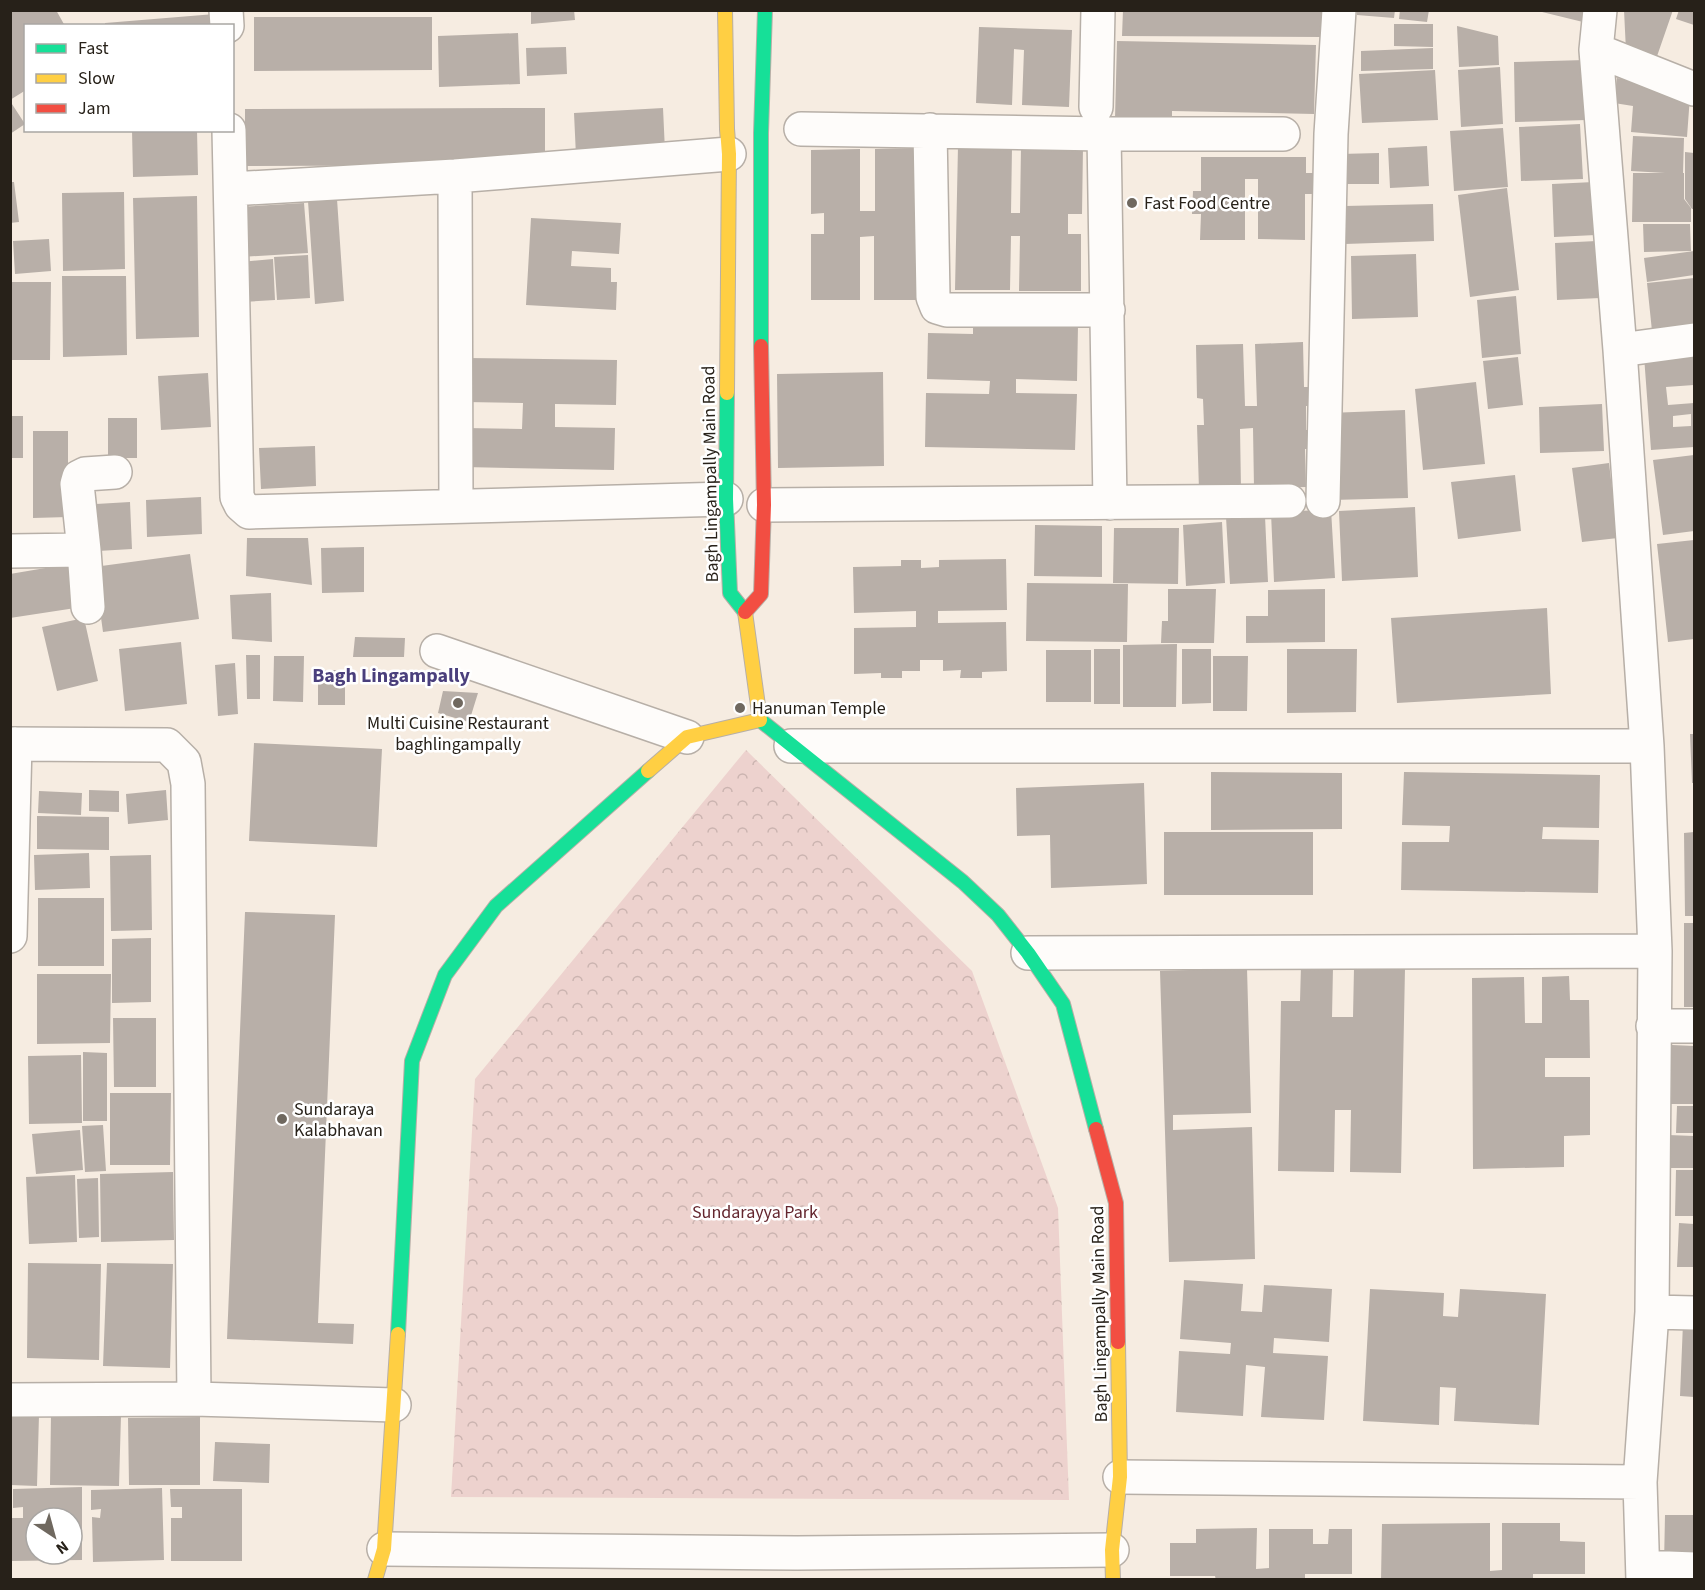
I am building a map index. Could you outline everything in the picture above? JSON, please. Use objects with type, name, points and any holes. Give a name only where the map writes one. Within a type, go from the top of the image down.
[{"type":"street","name":"Bagh Lingampally Main Road","points":[[725,10],[729,154],[726,499],[730,593],[745,612]]},
{"type":"street","points":[[375,1580],[387,1559],[412,1061],[445,975],[496,906],[687,737],[760,720],[745,612],[761,594],[764,505],[760,310],[761,133],[765,10]]},
{"type":"street","points":[[1098,10],[1108,310],[1110,503]]},
{"type":"street","points":[[1323,501],[1331,134],[1339,10]]},
{"type":"street","points":[[1600,10],[1596,50],[1620,350],[1647,746],[1655,951],[1652,1312],[1640,1482],[1643,1573],[1695,1569]]},
{"type":"street","points":[[1596,50],[1695,89]]},
{"type":"street","points":[[801,129],[930,130],[1100,120],[1283,134]]},
{"type":"street","points":[[930,130],[933,297],[937,307],[947,310],[1108,310]]},
{"type":"street","points":[[229,132],[237,497],[241,505],[249,512],[726,499]]},
{"type":"street","points":[[231,189],[456,176],[729,154]]},
{"type":"street","points":[[456,176],[456,506]]},
{"type":"street","points":[[1620,350],[1695,340]]},
{"type":"street","points":[[88,607],[77,484],[79,477],[85,474],[115,472]]},
{"type":"street","points":[[764,505],[1288,501]]},
{"type":"street","points":[[10,551],[84,550]]},
{"type":"street","points":[[437,651],[687,737]]},
{"type":"street","name":"Bagh Lingampally Main Road","points":[[760,720],[963,882],[998,915],[1028,953],[1063,1004],[1116,1203],[1120,1477],[1113,1565]]},
{"type":"street","points":[[10,936],[13,744],[167,745],[184,762],[188,784],[194,1399]]},
{"type":"street","points":[[790,746],[1647,746]]},
{"type":"street","points":[[1028,953],[1655,951]]},
{"type":"street","points":[[1653,1026],[1695,1026]]},
{"type":"street","points":[[1652,1312],[1695,1313]]},
{"type":"street","points":[[10,1400],[194,1399],[394,1405]]},
{"type":"street","points":[[1120,1477],[1640,1482]]},
{"type":"street","points":[[387,1559],[796,1566],[1113,1565]]},
{"type":"green space","name":"Sundarayya Park","points":[[746,750],[972,971],[1058,1208],[1069,1500],[451,1497],[475,1079]]},
{"type":"building","points":[[10,10],[56,10],[64,24],[24,24],[24,91],[10,100]]},
{"type":"building","points":[[531,10],[574,10],[575,20],[531,24]]},
{"type":"building","points":[[1123,10],[1323,10],[1323,37],[1122,36]]},
{"type":"building","points":[[1357,10],[1395,10],[1394,18],[1357,15]]},
{"type":"building","points":[[1400,10],[1429,10],[1427,22],[1399,19]]},
{"type":"building","points":[[1584,10],[1583,22],[1538,11]]},
{"type":"building","points":[[1624,10],[1673,10],[1655,62],[1626,51]]},
{"type":"building","points":[[1679,10],[1694,10],[1694,25],[1676,19]]},
{"type":"building","points":[[215,14],[216,24],[105,24]]},
{"type":"building","points":[[254,17],[432,17],[432,70],[254,71]]},
{"type":"building","points":[[1394,24],[1433,24],[1433,47],[1394,46]]},
{"type":"building","points":[[1457,26],[1498,36],[1499,65],[1459,67]]},
{"type":"building","points":[[979,27],[1072,30],[1069,107],[1022,105],[1024,50],[1014,49],[1012,105],[976,103]]},
{"type":"building","points":[[518,33],[520,84],[439,87],[438,36]]},
{"type":"building","points":[[1117,41],[1316,45],[1314,114],[1172,111],[1172,120],[1115,118]]},
{"type":"building","points":[[566,47],[567,74],[527,76],[526,48]]},
{"type":"building","points":[[1433,48],[1433,69],[1361,71],[1361,51]]},
{"type":"building","points":[[1585,60],[1587,120],[1515,122],[1514,62]]},
{"type":"building","points":[[1500,67],[1503,124],[1461,127],[1458,70]]},
{"type":"building","points":[[1435,70],[1438,120],[1362,123],[1359,74]]},
{"type":"building","points":[[1617,78],[1690,96],[1687,137],[1631,132],[1633,106],[1614,103]]},
{"type":"building","points":[[10,101],[24,125],[10,134]]},
{"type":"building","points":[[545,108],[545,165],[245,166],[245,109]]},
{"type":"building","points":[[663,108],[665,151],[576,156],[574,113]]},
{"type":"building","points":[[1580,124],[1583,179],[1521,181],[1519,127]]},
{"type":"building","points":[[1503,128],[1508,187],[1454,191],[1450,131]]},
{"type":"building","points":[[132,132],[197,132],[198,175],[133,177]]},
{"type":"building","points":[[1633,136],[1684,138],[1684,199],[1691,208],[1691,222],[1632,222],[1633,173],[1665,173],[1631,171]]},
{"type":"building","points":[[958,146],[1012,147],[1011,213],[1020,213],[1021,147],[1083,147],[1082,214],[1068,214],[1068,234],[1081,234],[1081,291],[1019,291],[1020,236],[1011,236],[1010,290],[955,290]]},
{"type":"building","points":[[1427,146],[1429,186],[1390,188],[1388,148]]},
{"type":"building","points":[[918,148],[920,300],[874,300],[874,236],[860,237],[860,300],[811,300],[811,234],[824,234],[824,213],[811,214],[811,150],[860,149],[860,211],[875,211],[875,149]]},
{"type":"building","points":[[1685,152],[1694,153],[1694,209],[1685,199]]},
{"type":"building","points":[[1379,153],[1379,184],[1340,184],[1340,154]]},
{"type":"building","points":[[1201,157],[1306,157],[1306,173],[1314,173],[1314,194],[1305,194],[1305,240],[1258,239],[1258,179],[1245,179],[1245,240],[1200,240],[1201,214],[1192,214],[1193,191],[1201,191]]},
{"type":"building","points":[[10,182],[14,182],[19,222],[10,223]]},
{"type":"building","points":[[1594,182],[1596,235],[1554,237],[1552,184]]},
{"type":"building","points":[[1507,188],[1519,290],[1470,297],[1458,195]]},
{"type":"building","points":[[124,192],[125,269],[63,271],[62,193]]},
{"type":"building","points":[[197,196],[199,337],[136,339],[133,198]]},
{"type":"building","points":[[337,199],[344,301],[315,304],[308,201]]},
{"type":"building","points":[[304,203],[308,253],[241,257],[238,207]]},
{"type":"building","points":[[1433,204],[1434,241],[1345,244],[1345,206]]},
{"type":"building","points":[[531,218],[621,223],[619,254],[572,251],[571,266],[611,268],[611,282],[617,282],[616,310],[526,305]]},
{"type":"building","points":[[1643,224],[1690,224],[1691,251],[1644,252]]},
{"type":"building","points":[[49,239],[51,271],[15,274],[13,241]]},
{"type":"building","points":[[1597,241],[1600,298],[1557,300],[1555,243]]},
{"type":"building","points":[[1694,251],[1694,275],[1647,282],[1644,258]]},
{"type":"building","points":[[1416,254],[1418,317],[1352,319],[1351,256]]},
{"type":"building","points":[[308,255],[310,298],[277,300],[274,257]]},
{"type":"building","points":[[273,259],[275,300],[243,302],[241,262]]},
{"type":"building","points":[[62,276],[126,276],[127,355],[63,357]]},
{"type":"building","points":[[1694,278],[1694,326],[1652,331],[1647,283]]},
{"type":"building","points":[[11,282],[51,282],[50,360],[10,360]]},
{"type":"building","points":[[1516,296],[1521,354],[1482,358],[1477,300]]},
{"type":"building","points":[[973,323],[1078,325],[1077,381],[1016,379],[1016,393],[1077,394],[1075,450],[925,447],[926,393],[989,394],[990,381],[927,379],[928,333],[973,334]]},
{"type":"building","points":[[1303,342],[1304,387],[1312,387],[1313,406],[1306,406],[1306,430],[1313,430],[1314,449],[1305,449],[1306,487],[1254,488],[1253,428],[1240,429],[1241,489],[1199,490],[1197,425],[1204,425],[1203,399],[1197,398],[1196,345],[1243,344],[1245,406],[1257,406],[1255,344]]},
{"type":"building","points":[[1694,352],[1694,385],[1666,387],[1668,405],[1694,403],[1694,447],[1651,450],[1644,356]],"holes":[[[1691,414],[1691,426],[1673,427],[1673,416]]]},
{"type":"building","points":[[1518,357],[1523,405],[1488,409],[1483,361]]},
{"type":"building","points":[[466,358],[617,360],[616,405],[555,404],[555,427],[615,428],[614,470],[464,467],[465,428],[522,429],[523,403],[466,402]]},
{"type":"building","points":[[883,372],[884,466],[778,468],[777,374]]},
{"type":"building","points":[[208,373],[211,427],[161,430],[158,376]]},
{"type":"building","points":[[1476,382],[1485,464],[1423,470],[1415,389]]},
{"type":"building","points":[[1602,404],[1604,451],[1540,453],[1539,407]]},
{"type":"building","points":[[1405,410],[1408,498],[1332,500],[1329,413]]},
{"type":"building","points":[[10,416],[23,416],[23,458],[10,458]]},
{"type":"building","points":[[108,418],[137,418],[137,458],[108,458]]},
{"type":"building","points":[[33,431],[68,431],[68,517],[33,518]]},
{"type":"building","points":[[315,446],[316,486],[261,489],[259,448]]},
{"type":"building","points":[[1694,455],[1694,531],[1663,535],[1653,460]]},
{"type":"building","points":[[1609,463],[1618,538],[1582,542],[1572,468]]},
{"type":"building","points":[[1515,475],[1521,531],[1458,539],[1451,482]]},
{"type":"building","points":[[201,497],[202,534],[147,537],[146,500]]},
{"type":"building","points":[[130,502],[132,549],[98,551],[96,504]]},
{"type":"building","points":[[1415,507],[1418,577],[1342,581],[1339,511]]},
{"type":"building","points":[[1331,509],[1335,578],[1274,582],[1271,513]]},
{"type":"building","points":[[1265,516],[1268,582],[1230,584],[1226,517]]},
{"type":"building","points":[[1222,522],[1225,583],[1186,586],[1183,525]]},
{"type":"building","points":[[1035,525],[1102,526],[1102,577],[1034,576]]},
{"type":"building","points":[[1114,528],[1179,528],[1178,584],[1113,583]]},
{"type":"building","points":[[247,538],[308,538],[312,585],[246,576]]},
{"type":"building","points":[[1694,540],[1694,639],[1668,642],[1657,544]]},
{"type":"building","points":[[364,547],[364,592],[322,593],[321,548]]},
{"type":"building","points":[[190,554],[199,619],[103,632],[94,567]]},
{"type":"building","points":[[1006,559],[1007,610],[938,611],[938,623],[1006,622],[1007,671],[982,672],[982,678],[960,678],[961,670],[943,671],[943,660],[920,660],[920,671],[902,671],[902,678],[881,678],[881,673],[854,674],[854,628],[916,627],[916,611],[854,613],[853,567],[901,566],[901,560],[921,560],[921,568],[939,567],[939,560]]},
{"type":"building","points":[[75,563],[82,607],[10,618],[10,574]]},
{"type":"building","points":[[1027,583],[1128,584],[1127,642],[1026,641]]},
{"type":"building","points":[[1168,589],[1216,589],[1214,643],[1161,643],[1162,621],[1168,621]]},
{"type":"building","points":[[1325,589],[1325,642],[1246,643],[1246,616],[1268,616],[1268,590]]},
{"type":"building","points":[[271,593],[272,642],[232,639],[230,595]]},
{"type":"building","points":[[1547,608],[1551,694],[1397,703],[1391,618]]},
{"type":"building","points":[[84,618],[98,681],[57,691],[42,627]]},
{"type":"building","points":[[355,637],[405,638],[404,657],[353,657]]},
{"type":"building","points":[[181,642],[187,704],[125,711],[119,649]]},
{"type":"building","points":[[1177,644],[1176,707],[1123,707],[1123,645]]},
{"type":"building","points":[[1094,649],[1120,649],[1120,704],[1094,704]]},
{"type":"building","points":[[1182,649],[1211,649],[1211,703],[1182,704]]},
{"type":"building","points":[[1287,649],[1357,649],[1356,712],[1287,713]]},
{"type":"building","points":[[1046,650],[1091,650],[1091,702],[1046,702]]},
{"type":"building","points":[[246,655],[260,655],[260,699],[247,699]]},
{"type":"building","points":[[274,656],[304,656],[303,702],[273,701]]},
{"type":"building","points":[[1213,656],[1248,656],[1247,711],[1213,711]]},
{"type":"building","points":[[235,663],[238,714],[218,716],[215,665]]},
{"type":"building","points":[[318,670],[345,670],[345,705],[318,705]]},
{"type":"building","name":"Multi Cuisine Restaurant baghlingampally","points":[[443,691],[478,693],[469,722],[438,713]]},
{"type":"building","points":[[1690,734],[1694,734],[1694,783],[1692,783]]},
{"type":"building","points":[[254,743],[382,749],[377,847],[249,841]]},
{"type":"building","points":[[1211,772],[1342,773],[1342,829],[1211,830]]},
{"type":"building","points":[[1404,772],[1600,775],[1599,828],[1543,827],[1542,839],[1599,840],[1598,893],[1401,890],[1402,842],[1449,842],[1450,826],[1402,825]]},
{"type":"building","points":[[1144,783],[1147,884],[1051,888],[1050,835],[1017,836],[1016,788]]},
{"type":"building","points":[[89,790],[119,791],[119,812],[89,811]]},
{"type":"building","points":[[166,790],[168,820],[128,824],[126,794]]},
{"type":"building","points":[[39,791],[82,793],[81,815],[38,813]]},
{"type":"building","points":[[37,816],[109,817],[109,850],[37,849]]},
{"type":"building","points":[[1164,832],[1313,832],[1313,895],[1164,895]]},
{"type":"building","points":[[1694,832],[1694,916],[1685,916],[1684,833]]},
{"type":"building","points":[[89,853],[90,888],[35,890],[34,855]]},
{"type":"building","points":[[151,855],[152,930],[111,931],[110,856]]},
{"type":"building","points":[[38,898],[104,898],[104,966],[38,966]]},
{"type":"building","name":"Sundaraya Kalabhavan","points":[[245,912],[335,915],[318,1323],[354,1324],[353,1344],[227,1339]]},
{"type":"building","points":[[1684,923],[1694,923],[1694,1007],[1684,1007]]},
{"type":"building","points":[[151,938],[151,1002],[112,1003],[112,939]]},
{"type":"building","points":[[1301,966],[1333,967],[1332,1017],[1353,1017],[1354,968],[1405,968],[1401,1173],[1350,1172],[1351,1110],[1335,1110],[1334,1172],[1278,1171],[1281,1001],[1300,1001]]},
{"type":"building","points":[[1247,968],[1251,1113],[1173,1115],[1173,1130],[1252,1127],[1255,1259],[1169,1262],[1160,971]]},
{"type":"building","points":[[37,974],[111,974],[110,1043],[37,1044]]},
{"type":"building","points":[[1569,976],[1570,1000],[1589,1000],[1590,1058],[1545,1058],[1545,1077],[1590,1077],[1590,1135],[1564,1136],[1564,1167],[1473,1169],[1472,978],[1524,977],[1525,1023],[1542,1023],[1542,977]]},
{"type":"building","points":[[113,1018],[156,1018],[156,1087],[114,1087]]},
{"type":"building","points":[[1672,1045],[1694,1046],[1694,1104],[1671,1104]]},
{"type":"building","points":[[83,1052],[107,1053],[107,1121],[83,1121]]},
{"type":"building","points":[[81,1055],[82,1123],[29,1124],[28,1056]]},
{"type":"building","points":[[110,1093],[171,1093],[170,1165],[110,1165]]},
{"type":"building","points":[[1677,1106],[1694,1106],[1694,1133],[1676,1133]]},
{"type":"building","points":[[103,1125],[106,1171],[85,1172],[82,1126]]},
{"type":"building","points":[[80,1130],[83,1170],[36,1174],[32,1134]]},
{"type":"building","points":[[1668,1135],[1694,1136],[1694,1168],[1667,1168]]},
{"type":"building","points":[[1676,1170],[1694,1170],[1694,1216],[1675,1216]]},
{"type":"building","points":[[173,1172],[174,1240],[101,1242],[100,1174]]},
{"type":"building","points":[[75,1175],[77,1242],[29,1244],[26,1177]]},
{"type":"building","points":[[98,1178],[99,1237],[79,1238],[77,1179]]},
{"type":"building","points":[[1679,1223],[1694,1224],[1694,1267],[1677,1267]]},
{"type":"building","points":[[28,1263],[101,1264],[99,1360],[27,1358]]},
{"type":"building","points":[[107,1263],[173,1264],[170,1368],[103,1366]]},
{"type":"building","points":[[1184,1280],[1243,1284],[1241,1311],[1262,1312],[1264,1285],[1332,1289],[1329,1342],[1274,1338],[1273,1353],[1328,1356],[1324,1420],[1261,1417],[1265,1367],[1246,1365],[1243,1416],[1176,1412],[1179,1351],[1230,1354],[1231,1343],[1180,1339]]},
{"type":"building","points":[[1370,1289],[1444,1293],[1443,1316],[1458,1317],[1460,1289],[1546,1294],[1539,1425],[1454,1421],[1456,1388],[1440,1387],[1439,1425],[1363,1421]]},
{"type":"building","points":[[1683,1323],[1694,1323],[1694,1397],[1680,1396]]},
{"type":"building","points":[[51,1414],[121,1415],[119,1486],[50,1485]]},
{"type":"building","points":[[10,1415],[39,1415],[37,1486],[10,1485]]},
{"type":"building","points":[[200,1417],[200,1485],[129,1485],[128,1418]]},
{"type":"building","points":[[215,1442],[270,1444],[269,1483],[213,1481]]},
{"type":"building","points":[[82,1487],[82,1506],[24,1506],[24,1561],[12,1561],[12,1518],[23,1518],[23,1507],[13,1508],[13,1489]]},
{"type":"building","points":[[162,1488],[164,1560],[93,1562],[92,1517],[100,1518],[101,1509],[91,1510],[91,1490]]},
{"type":"building","points":[[170,1489],[242,1489],[242,1561],[171,1561],[171,1518],[182,1518],[182,1507],[171,1507]]},
{"type":"building","points":[[1665,1515],[1694,1515],[1694,1565],[1664,1565]]},
{"type":"building","points":[[1490,1523],[1490,1571],[1502,1570],[1502,1523],[1560,1523],[1560,1541],[1585,1542],[1585,1574],[1533,1574],[1533,1580],[1381,1580],[1382,1524]]},
{"type":"building","points":[[1257,1528],[1256,1569],[1269,1568],[1269,1529],[1313,1529],[1313,1544],[1328,1544],[1329,1529],[1352,1529],[1352,1574],[1305,1574],[1305,1580],[1216,1580],[1215,1576],[1170,1576],[1170,1543],[1196,1543],[1196,1529]]},
{"type":"traffic: fast","points":[[761,346],[761,133],[765,10]]},
{"type":"traffic: fast","points":[[727,393],[726,499],[730,593],[745,612]]},
{"type":"traffic: fast","points":[[760,720],[963,882],[998,915],[1028,953],[1063,1004],[1096,1129]]},
{"type":"traffic: fast","points":[[398,1334],[412,1061],[445,975],[496,906],[648,771]]},
{"type":"traffic: slow","points":[[725,10],[729,154],[727,393]]},
{"type":"traffic: slow","points":[[745,612],[760,720]]},
{"type":"traffic: slow","points":[[648,771],[687,737],[760,720]]},
{"type":"traffic: slow","points":[[375,1580],[384,1549],[398,1334]]},
{"type":"traffic: slow","points":[[1113,1580],[1112,1550],[1120,1477],[1118,1342]]},
{"type":"traffic: jam","points":[[745,612],[761,594],[764,505],[761,346]]},
{"type":"traffic: jam","points":[[1096,1129],[1116,1203],[1118,1342]]},
{"type":"place","name":"Fast Food Centre","points":[[1132,203]]},
{"type":"place","name":"Multi Cuisine Restaurant baghlingampally","points":[[458,703]]},
{"type":"place","name":"Hanuman Temple","points":[[740,708]]},
{"type":"place","name":"Sundaraya Kalabhavan","points":[[282,1119]]},
{"type":"district","name":"Bagh Lingampally","points":[[391,675]]}]
